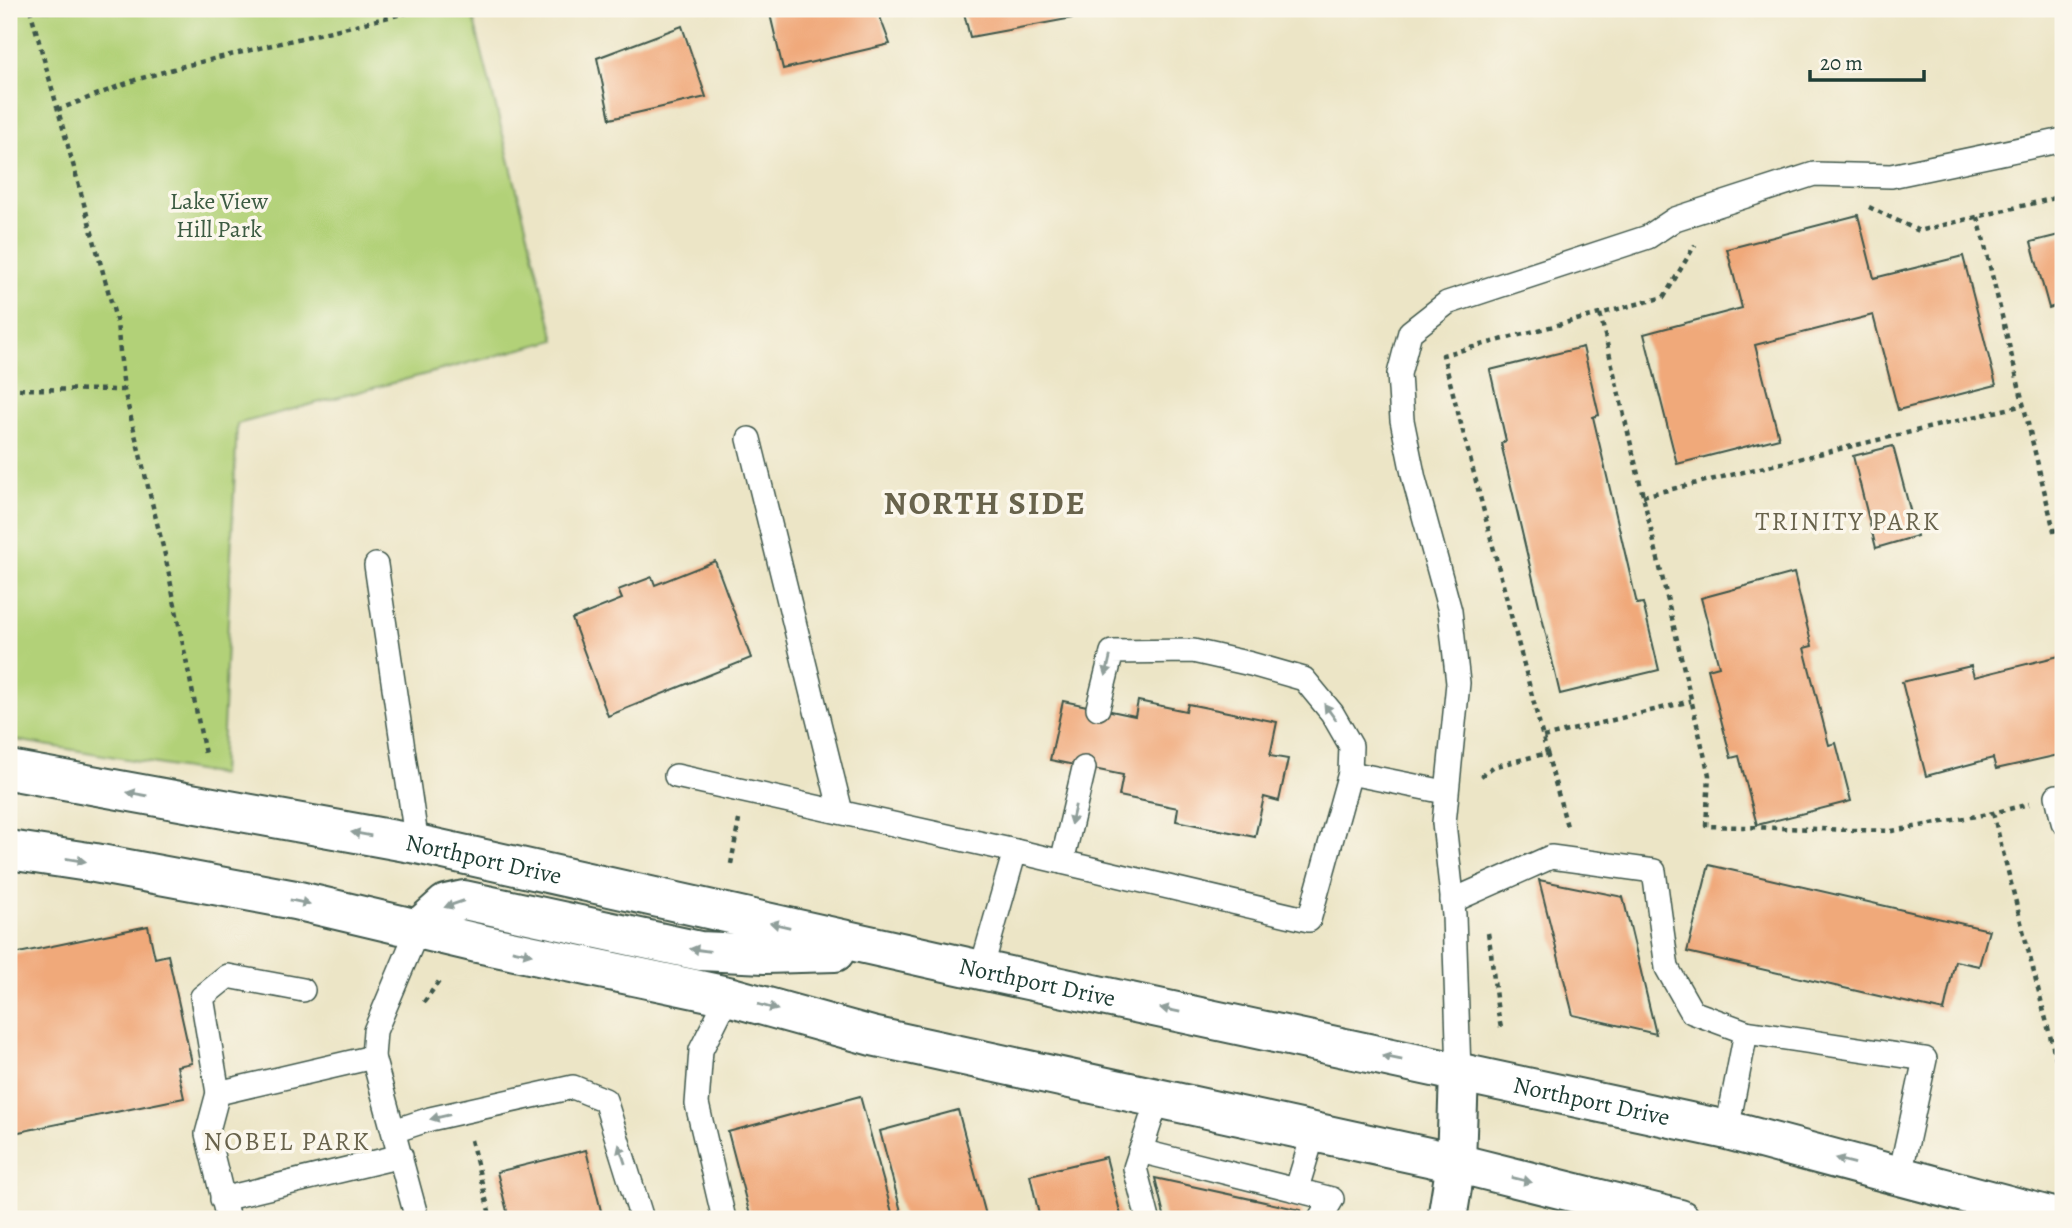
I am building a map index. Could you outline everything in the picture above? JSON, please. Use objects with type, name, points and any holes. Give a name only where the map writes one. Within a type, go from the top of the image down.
[{"type":"main road","name":"Northport Drive","points":[[9,771],[417,844],[981,970],[1727,1130],[2062,1219]]},
{"type":"main road","points":[[9,850],[295,900],[728,996],[872,1036],[1456,1163],[1680,1219]]},
{"type":"main road","points":[[418,929],[446,904],[464,900],[700,951],[765,954],[890,950]]},
{"type":"main road","points":[[1447,1219],[1456,1163],[1459,1073]]},
{"type":"lane","points":[[1459,1073],[1452,901],[1444,823],[1458,683],[1450,611],[1414,479],[1402,420],[1399,374],[1410,332],[1447,303],[1648,237],[1675,219],[1814,174],[1891,176],[2063,140]]},
{"type":"lane","points":[[749,439],[841,813]]},
{"type":"lane","points":[[376,565],[417,844]]},
{"type":"lane","points":[[676,776],[1309,920],[1350,774],[1351,746],[1332,713],[1304,679],[1193,651],[1112,652],[1098,708]]},
{"type":"lane","points":[[1062,862],[1084,768]]},
{"type":"lane","points":[[1350,774],[1445,792]]},
{"type":"lane","points":[[2056,796],[2063,822]]},
{"type":"lane","points":[[981,970],[1015,851]]},
{"type":"lane","points":[[1452,901],[1551,857],[1654,871],[1667,968],[1692,1012],[1746,1032],[1925,1059],[1900,1175]]},
{"type":"lane","points":[[417,1219],[373,1057],[375,1031],[418,929]]},
{"type":"lane","points":[[303,990],[228,976],[202,997],[218,1093],[206,1134],[225,1209],[401,1156]]},
{"type":"lane","points":[[724,1219],[697,1104],[701,1050],[728,996]]},
{"type":"lane","points":[[1727,1130],[1746,1032]]},
{"type":"lane","points":[[218,1093],[373,1057]]},
{"type":"lane","points":[[394,1131],[430,1119],[573,1087],[604,1100],[642,1219]]},
{"type":"lane","points":[[1148,1219],[1135,1168],[1157,1098]]},
{"type":"lane","points":[[1297,1188],[1314,1132]]},
{"type":"lane","points":[[1140,1151],[1188,1172],[1240,1184],[1297,1188],[1332,1199],[1320,1219]]},
{"type":"path","points":[[30,9],[117,323],[124,390],[165,555],[205,754]]},
{"type":"path","points":[[57,110],[135,80],[423,9]]},
{"type":"path","points":[[1860,203],[1919,231],[2063,196]]},
{"type":"path","points":[[1978,216],[2055,535]]},
{"type":"path","points":[[1577,860],[1443,355],[1664,297],[1696,243]]},
{"type":"path","points":[[1600,314],[1709,775],[1706,826],[1892,831],[1993,813],[2056,796]]},
{"type":"path","points":[[9,389],[124,390]]},
{"type":"path","points":[[1643,496],[2024,405]]},
{"type":"path","points":[[1543,737],[1691,701]]},
{"type":"path","points":[[1473,782],[1493,766],[1547,753]]},
{"type":"path","points":[[731,864],[745,791]]},
{"type":"path","points":[[1993,813],[2063,1086]]},
{"type":"path","points":[[1480,889],[1492,956],[1495,1001],[1502,1032]]},
{"type":"green space","name":"Lake View Hill Park","points":[[9,9],[471,9],[555,340],[237,424],[221,775],[9,739]]},
{"type":"building","points":[[877,9],[890,44],[783,69],[769,10]]},
{"type":"building","points":[[963,9],[1116,9],[1116,10],[970,37]]},
{"type":"building","points":[[682,26],[706,97],[610,119],[597,58]]},
{"type":"building","points":[[1858,215],[1874,278],[1963,256],[1996,385],[1898,410],[1873,315],[1755,345],[1779,438],[1677,464],[1644,334],[1742,308],[1727,249]]},
{"type":"building","points":[[2063,234],[2062,323],[2058,305],[2049,308],[2031,242]]},
{"type":"building","points":[[1583,347],[1599,415],[1593,417],[1637,604],[1643,603],[1659,670],[1560,694],[1501,443],[1506,441],[1490,370]]},
{"type":"building","points":[[1893,446],[1917,536],[1876,548],[1853,456]]},
{"type":"building","points":[[715,561],[751,658],[608,716],[572,619],[622,599],[618,590],[652,577],[655,585]]},
{"type":"building","points":[[1794,573],[1812,646],[1804,648],[1829,745],[1836,743],[1851,801],[1757,825],[1739,756],[1731,758],[1708,669],[1719,666],[1701,598]]},
{"type":"building","points":[[2063,655],[2063,754],[1996,769],[1993,758],[1926,776],[1902,682],[1971,666],[1974,677]]},
{"type":"building","points":[[1063,701],[1135,716],[1138,701],[1186,711],[1188,704],[1277,722],[1270,756],[1288,759],[1279,801],[1264,797],[1255,837],[1176,821],[1178,808],[1119,796],[1123,775],[1050,760]]},
{"type":"building","points":[[1709,865],[1989,930],[1979,966],[1955,961],[1944,1011],[1687,952]]},
{"type":"building","points":[[1539,880],[1623,897],[1656,1034],[1573,1015]]},
{"type":"building","points":[[148,926],[155,958],[168,955],[192,1063],[177,1066],[184,1098],[9,1134],[9,955]]},
{"type":"building","points":[[860,1096],[893,1216],[881,1219],[751,1219],[728,1132]]},
{"type":"building","points":[[958,1110],[987,1219],[903,1219],[880,1131]]},
{"type":"building","points":[[586,1150],[603,1219],[509,1219],[497,1172]]},
{"type":"building","points":[[1106,1157],[1122,1219],[1040,1219],[1030,1175]]},
{"type":"building","points":[[1155,1178],[1301,1210],[1303,1219],[1165,1219]]},
{"type":"district","name":"NORTH SIDE","points":[[985,503]]},
{"type":"district","name":"TRINITY PARK","points":[[1848,521]]},
{"type":"district","name":"NOBEL PARK","points":[[287,1141]]}]
